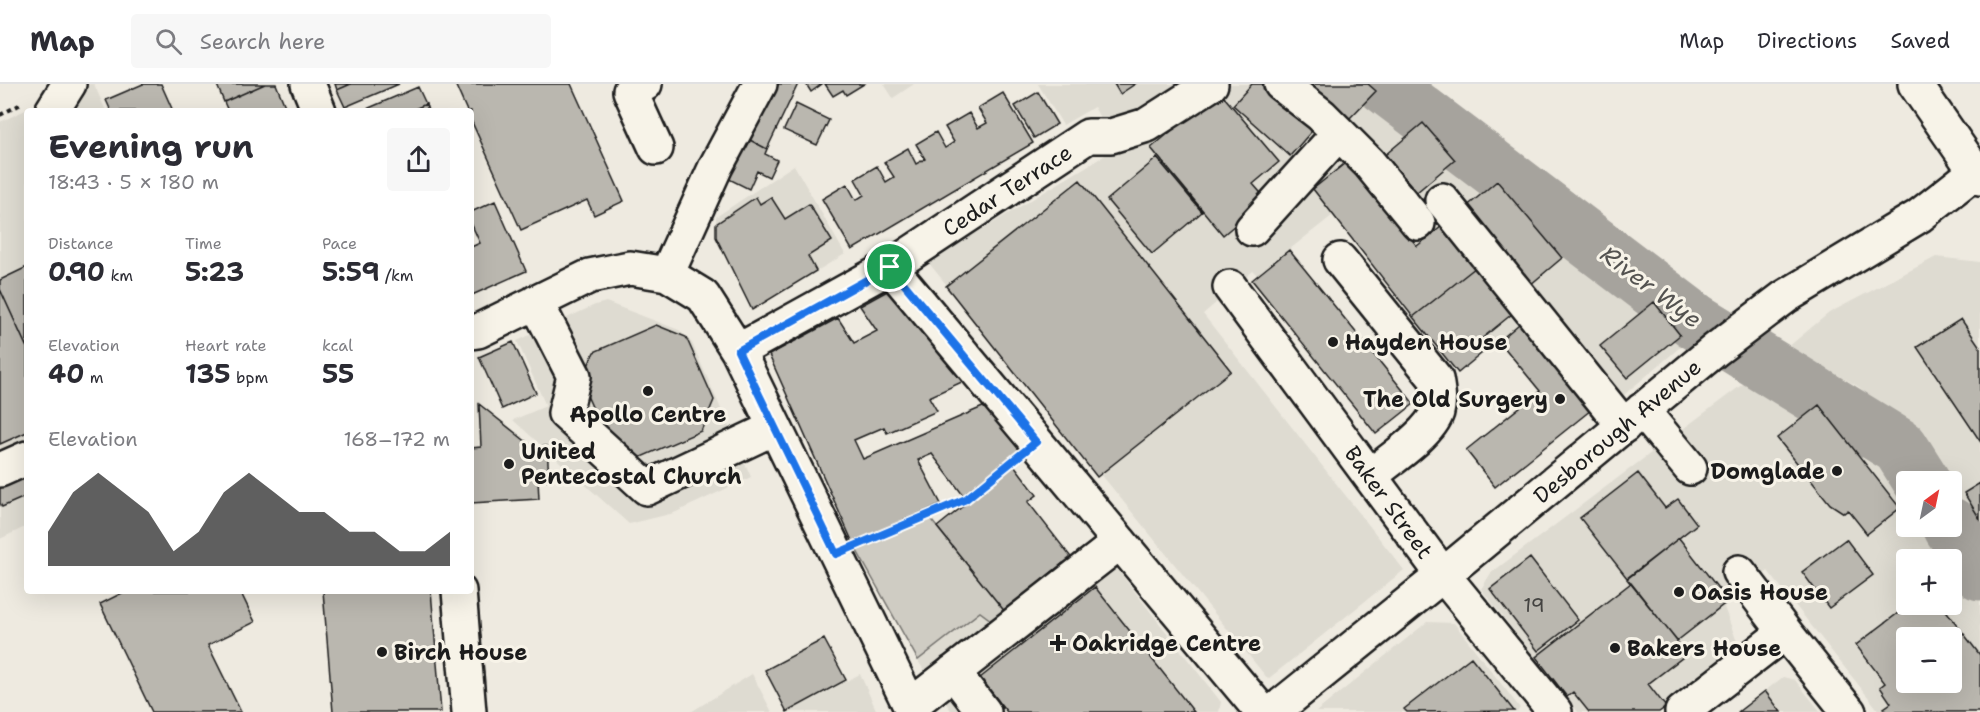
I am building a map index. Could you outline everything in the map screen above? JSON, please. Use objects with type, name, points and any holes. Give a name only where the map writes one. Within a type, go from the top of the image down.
[{"type":"street","points":[[54,108],[69,84]]},
{"type":"street","points":[[308,84],[319,108]]},
{"type":"street","points":[[645,84],[630,91],[656,148]]},
{"type":"street","points":[[667,274],[716,166],[760,84]]},
{"type":"street","name":"Cedar Terrace","points":[[738,351],[890,267],[1088,136],[1111,136],[1147,125],[1211,84]]},
{"type":"street","points":[[1281,84],[1321,115],[1370,163],[1418,223]]},
{"type":"street","points":[[1915,84],[1979,173]]},
{"type":"street","points":[[1252,230],[1339,133]]},
{"type":"street","name":"Desborough Avenue","points":[[1273,712],[1715,350],[1785,297],[1919,216],[1979,173]]},
{"type":"street","points":[[1442,200],[1633,418],[1690,468]]},
{"type":"street","points":[[1341,260],[1436,379],[1439,396],[1437,411],[1430,427],[1370,476]]},
{"type":"street","points":[[890,267],[1262,712]]},
{"type":"street","points":[[474,332],[590,276],[630,268],[667,274],[703,296],[738,351],[911,709],[953,672],[1120,542]]},
{"type":"street","name":"Baker Street","points":[[1230,287],[1443,575],[1555,712]]},
{"type":"street","points":[[536,302],[574,376],[565,413],[647,488],[774,428]]},
{"type":"street","points":[[0,470],[24,459]]},
{"type":"street","points":[[1739,572],[1849,712]]},
{"type":"street","points":[[459,594],[469,712]]},
{"type":"street","points":[[1682,712],[1785,632]]},
{"type":"street","points":[[953,672],[984,712]]},
{"type":"path","points":[[836,554],[966,499],[1036,442]]},
{"type":"shaded area","points":[[81,84],[94,84],[105,108],[30,108]]},
{"type":"shaded area","points":[[884,84],[914,84],[893,98]]},
{"type":"shaded area","points":[[1038,84],[1361,84],[1383,99],[1417,115],[1483,173],[1516,196],[1532,218],[1593,258],[1623,282],[1645,290],[1692,337],[1605,411],[1528,318],[1458,373],[1333,215],[1257,275],[1253,271],[1203,314],[1404,570],[1268,679],[928,262],[1117,148],[1094,107],[1063,125]]},
{"type":"shaded area","points":[[24,111],[24,527],[0,539],[0,122]]},
{"type":"shaded area","points":[[794,165],[845,254],[752,310],[716,237],[716,217]]},
{"type":"shaded area","points":[[1936,257],[1980,262],[1980,531],[1962,503],[1962,471],[1940,471],[1926,451],[1859,387],[1788,347],[1829,313]]},
{"type":"shaded area","points":[[606,302],[679,330],[692,343],[751,477],[674,513],[629,524],[513,420],[546,406],[517,341]]},
{"type":"shaded area","points":[[1763,369],[1858,427],[1896,478],[1896,537],[1942,537],[1951,549],[1896,549],[1896,615],[1962,615],[1962,564],[1975,581],[1980,590],[1980,712],[1880,712],[1768,571],[1724,607],[1740,650],[1658,712],[1578,712],[1481,589],[1491,573]]},
{"type":"shaded area","points":[[928,516],[1010,618],[999,626],[980,612],[918,660],[856,549]]},
{"type":"shaded area","name":"Oakridge Centre","points":[[1099,546],[1221,702],[1219,712],[952,712],[918,661],[980,612],[999,626]]},
{"type":"shaded area","points":[[1427,622],[1454,623],[1520,708],[1517,712],[1316,712]]},
{"type":"shaded area","points":[[752,674],[772,712],[691,712]]},
{"type":"shaded area","points":[[860,674],[877,712],[788,712]]},
{"type":"shaded area","points":[[1783,677],[1795,680],[1821,712],[1738,712]]},
{"type":"building","points":[[143,84],[161,84],[172,108],[110,108],[106,100]]},
{"type":"building","points":[[265,84],[224,102],[217,85]]},
{"type":"building","points":[[265,84],[276,84],[286,108],[227,108],[224,102]]},
{"type":"building","points":[[335,84],[351,84],[337,90]]},
{"type":"building","points":[[351,84],[399,84],[345,107],[337,90]]},
{"type":"building","points":[[455,84],[571,84],[624,201],[594,215],[587,200],[521,230],[474,127],[474,108],[466,108]]},
{"type":"building","points":[[774,84],[798,84],[767,149],[748,139]]},
{"type":"building","points":[[806,84],[822,84],[811,92]]},
{"type":"building","points":[[825,84],[864,84],[846,95],[843,90],[833,96]]},
{"type":"building","points":[[1114,84],[1135,84],[1120,94]]},
{"type":"building","points":[[1252,84],[1272,84],[1317,125],[1290,156],[1233,105]]},
{"type":"building","points":[[1311,84],[1368,84],[1376,91],[1349,119]]},
{"type":"building","points":[[418,87],[426,104],[417,108],[369,108]]},
{"type":"building","points":[[1219,91],[1279,162],[1253,184],[1266,199],[1223,235],[1151,148]]},
{"type":"building","points":[[1038,92],[1057,124],[1034,138],[1015,106]]},
{"type":"building","points":[[1003,93],[1033,143],[852,250],[822,199],[847,184],[856,200],[864,195],[855,179],[877,166],[886,182],[894,177],[884,162],[908,148],[916,164],[925,159],[916,144],[936,132],[945,148],[954,142],[945,127],[969,113],[978,128],[987,123],[978,108]]},
{"type":"building","points":[[796,104],[829,120],[817,145],[784,130]]},
{"type":"building","points":[[1423,123],[1455,160],[1417,192],[1385,155]]},
{"type":"building","points":[[748,139],[767,149],[765,154],[777,160],[769,177],[757,171],[749,189],[729,179]]},
{"type":"building","points":[[1157,158],[1202,212],[1152,254],[1107,200]]},
{"type":"building","points":[[1349,160],[1417,246],[1451,219],[1485,260],[1413,317],[1313,189]]},
{"type":"building","points":[[1080,180],[1231,371],[1097,477],[946,286]]},
{"type":"building","points":[[1497,181],[1562,258],[1530,285],[1465,208]]},
{"type":"building","points":[[756,197],[760,204],[771,197],[785,219],[809,204],[832,241],[808,256],[816,271],[752,310],[716,237],[716,224]]},
{"type":"building","points":[[495,201],[526,271],[474,294],[474,246],[480,243],[474,230],[474,211]]},
{"type":"building","name":"Hayden House","points":[[1289,250],[1414,404],[1376,434],[1252,280]]},
{"type":"building","points":[[1485,260],[1522,306],[1480,340],[1487,349],[1458,373],[1413,317]]},
{"type":"building","points":[[24,268],[24,341],[0,289],[0,280]]},
{"type":"building","points":[[0,289],[24,341],[24,433],[0,444]]},
{"type":"building","points":[[889,290],[964,381],[929,397],[937,411],[887,433],[884,427],[854,440],[863,459],[985,406],[1020,450],[963,495],[932,454],[918,460],[941,504],[853,543],[769,355],[838,318],[854,343],[877,331],[860,306]]},
{"type":"building","points":[[1654,302],[1680,335],[1627,378],[1600,346]]},
{"type":"building","name":"The Old Surgery","points":[[1525,319],[1596,406],[1495,487],[1466,450],[1540,391],[1499,341]]},
{"type":"building","points":[[1961,319],[1980,347],[1980,441],[1917,347]]},
{"type":"building","name":"Apollo Centre","points":[[656,325],[686,337],[714,400],[701,431],[639,458],[609,445],[581,382],[594,352]]},
{"type":"building","points":[[513,342],[536,393],[502,409],[479,357]]},
{"type":"building","name":"United Pentecostal Church","points":[[479,404],[533,447],[547,446],[549,480],[538,480],[539,499],[474,503],[474,448],[481,447]]},
{"type":"building","name":"Domglade","points":[[1819,405],[1896,503],[1896,511],[1867,534],[1848,510],[1844,513],[1830,504],[1777,438]]},
{"type":"building","points":[[1014,465],[1037,495],[1028,502],[1077,565],[1069,571],[1063,563],[1019,599],[1025,606],[1010,618],[937,527]]},
{"type":"building","points":[[24,469],[24,497],[2,507],[0,478]]},
{"type":"building","points":[[1638,473],[1665,508],[1678,499],[1697,524],[1627,578],[1580,518]]},
{"type":"building","points":[[1980,483],[1980,519],[1964,493]]},
{"type":"building","name":"Oasis House","points":[[1679,538],[1728,601],[1677,641],[1627,579]]},
{"type":"building","points":[[1846,539],[1873,575],[1829,608],[1802,572]]},
{"type":"building","points":[[1530,558],[1578,620],[1538,651],[1490,589]]},
{"type":"building","name":"Bakers House","points":[[1631,583],[1687,654],[1648,684],[1666,707],[1659,712],[1589,712],[1573,692],[1567,697],[1536,657]]},
{"type":"building","points":[[1095,587],[1194,712],[1007,712],[980,678]]},
{"type":"building","points":[[120,594],[241,594],[255,622],[208,645],[241,712],[152,712],[100,604]]},
{"type":"building","name":"Birch House","points":[[323,594],[431,594],[441,712],[333,712]]},
{"type":"building","points":[[1896,615],[1949,615],[1959,627],[1896,627],[1896,693],[1962,693],[1962,631],[1980,655],[1980,712],[1887,712],[1884,708],[1891,703],[1880,687],[1885,683],[1856,645]]},
{"type":"building","points":[[824,639],[846,680],[787,712],[765,670]]},
{"type":"building","points":[[1471,657],[1514,711],[1407,712],[1404,709]]},
{"type":"building","points":[[1765,691],[1781,712],[1738,712]]},
{"type":"waterway","name":"River Wye","points":[[1383,84],[1695,321],[1900,447],[1915,471]]},
{"type":"waterway","name":"River Wye","points":[[1958,537],[1980,572]]},
{"type":"place","name":"Hayden House","points":[[1333,342]]},
{"type":"place","name":"Apollo Centre","points":[[648,391]]},
{"type":"place","name":"The Old Surgery","points":[[1560,399]]},
{"type":"place","name":"United Pentecostal Church","points":[[509,464]]},
{"type":"place","name":"Domglade","points":[[1837,471]]},
{"type":"place","name":"Oasis House","points":[[1679,592]]},
{"type":"place","name":"Oakridge Centre","points":[[1058,643]]},
{"type":"place","name":"Bakers House","points":[[1615,648]]},
{"type":"place","name":"Birch House","points":[[382,652]]},
{"type":"route","points":[[890,267],[1036,442],[966,499],[933,511],[836,554],[738,351],[890,267]]}]
